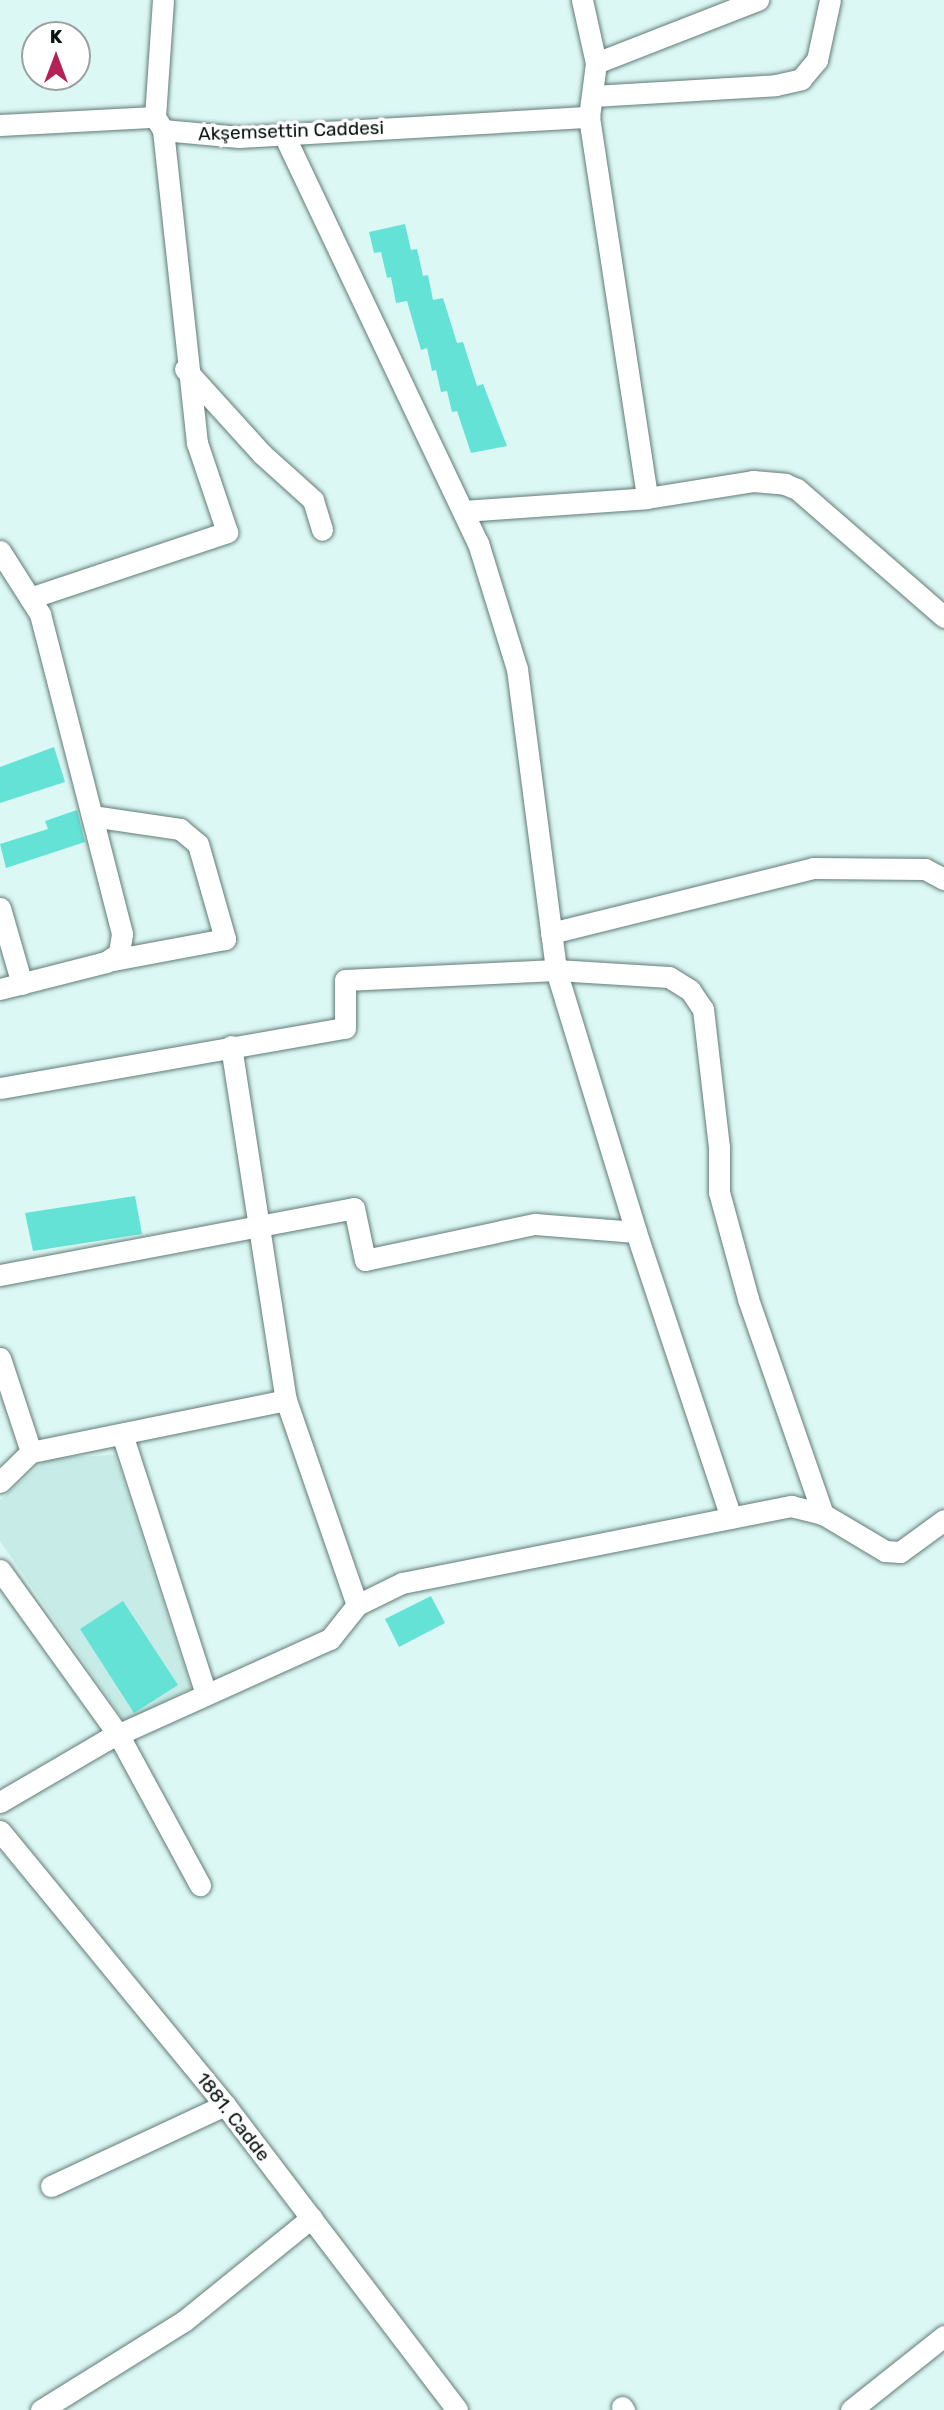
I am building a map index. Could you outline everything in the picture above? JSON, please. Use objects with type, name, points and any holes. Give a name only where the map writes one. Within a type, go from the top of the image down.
[{"type":"street","points":[[30,598],[227,532],[197,443],[185,369],[181,275],[159,124],[163,0]]},
{"type":"street","points":[[582,0],[596,63],[591,107],[647,498]]},
{"type":"street","points":[[596,63],[758,0]]},
{"type":"street","name":"Akşemsettin Caddesi","points":[[0,125],[159,124],[204,136],[283,133],[591,107],[776,85],[801,79],[817,60],[830,0]]},
{"type":"street","points":[[283,133],[478,543],[517,668],[556,971],[635,1232],[732,1518]]},
{"type":"street","points":[[185,369],[261,454],[313,500],[322,530]]},
{"type":"street","points":[[463,511],[647,498],[753,481],[797,489],[944,617]]},
{"type":"street","points":[[0,551],[40,614],[54,659],[122,934],[119,953],[106,962]]},
{"type":"street","points":[[0,989],[106,962],[225,939],[198,844],[180,829],[92,816]]},
{"type":"street","points":[[551,933],[814,868],[925,869],[944,879]]},
{"type":"street","points":[[0,908],[22,984]]},
{"type":"street","points":[[0,1088],[345,1028],[345,980],[556,971],[668,977],[690,990],[703,1009],[719,1147],[719,1192],[748,1299],[823,1514]]},
{"type":"street","points":[[231,1046],[286,1400],[358,1605]]},
{"type":"street","points":[[0,1275],[354,1208],[365,1260],[535,1224],[635,1232]]},
{"type":"street","points":[[0,1357],[31,1452]]},
{"type":"street","points":[[0,1482],[31,1452],[286,1400]]},
{"type":"street","points":[[122,1434],[206,1694]]},
{"type":"street","points":[[0,1802],[118,1734],[330,1639],[358,1605],[402,1583],[791,1506],[823,1514],[885,1550],[900,1552],[944,1520]]},
{"type":"street","points":[[0,1570],[118,1734],[200,1885]]},
{"type":"street","name":"1881. Cadde","points":[[0,1831],[225,2105],[457,2410]]},
{"type":"street","points":[[51,2186],[225,2105]]},
{"type":"street","points":[[41,2410],[194,2314],[311,2218]]},
{"type":"street","points":[[851,2410],[944,2336]]},
{"type":"shaded area","points":[[115,1455],[191,1688],[125,1722],[0,1541],[0,1500],[48,1458]]},
{"type":"building","points":[[405,224],[411,250],[417,249],[423,276],[428,275],[433,300],[443,298],[457,343],[463,342],[477,386],[483,384],[507,446],[471,453],[457,411],[452,412],[447,391],[441,392],[436,370],[432,371],[427,348],[421,350],[407,301],[396,303],[391,277],[387,278],[381,252],[374,253],[369,232]]},
{"type":"building","points":[[54,747],[65,782],[0,803],[0,767]]},
{"type":"building","points":[[77,810],[85,842],[6,868],[0,844],[48,829],[45,821]]},
{"type":"building","points":[[135,1196],[142,1234],[33,1251],[25,1213]]},
{"type":"building","points":[[431,1596],[445,1623],[399,1647],[385,1619]]},
{"type":"building","points":[[123,1601],[178,1685],[134,1713],[80,1629]]}]
